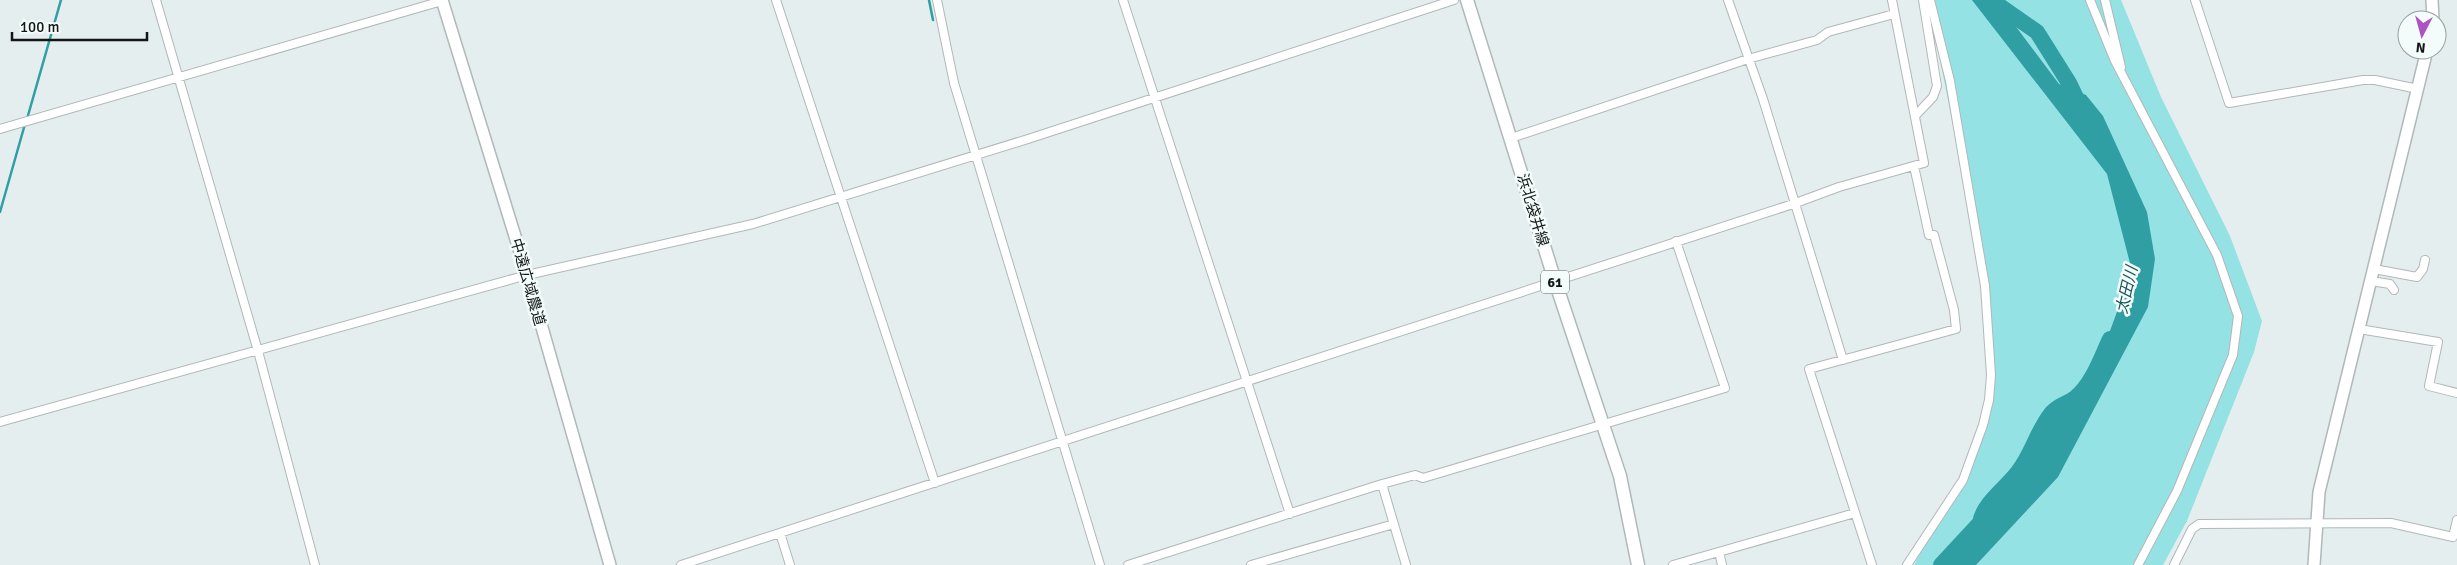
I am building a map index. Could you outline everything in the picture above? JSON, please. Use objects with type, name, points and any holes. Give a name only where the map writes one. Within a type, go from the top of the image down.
[{"type":"main road","name":"浜北袋井線","points":[[1467,0],[1555,281],[1620,476],[1638,565]]},
{"type":"street","points":[[156,0],[258,351],[315,565]]},
{"type":"street","points":[[0,129],[442,0]]},
{"type":"street","name":"中遠広域農道","points":[[442,0],[527,275],[610,565]]},
{"type":"street","points":[[776,0],[935,483]]},
{"type":"street","points":[[937,0],[954,83],[1100,565]]},
{"type":"street","points":[[1123,0],[1290,514]]},
{"type":"street","points":[[0,422],[527,275],[753,224],[1155,98],[1454,0]]},
{"type":"street","points":[[1728,0],[1763,99],[1793,204],[1842,360]]},
{"type":"street","points":[[681,565],[1793,204],[1839,187],[1924,163],[1892,0]]},
{"type":"street","points":[[1915,116],[1933,97],[1938,86],[1923,0]]},
{"type":"street","points":[[1907,565],[1963,480],[1983,424],[1989,400],[1991,375],[1985,286],[1950,81],[1930,0]]},
{"type":"street","points":[[2090,0],[2121,71],[2217,255],[2238,316],[2233,355],[2177,491],[2138,565]]},
{"type":"street","points":[[2105,0],[2121,71]]},
{"type":"street","points":[[2195,0],[2230,103],[2363,80],[2375,80],[2418,89]]},
{"type":"street","points":[[1511,138],[1748,59],[1817,40],[1828,32],[1894,14]]},
{"type":"street","points":[[2314,565],[2319,492],[2425,60]]},
{"type":"street","points":[[1872,565],[1809,369],[1956,329],[1954,310],[1934,235],[1929,235],[1914,166]]},
{"type":"street","points":[[1128,565],[1382,484],[1415,475],[1423,478],[1509,450],[1725,388],[1676,241]]},
{"type":"street","points":[[2374,269],[2417,277],[2423,269],[2425,260]]},
{"type":"street","points":[[2371,281],[2390,284],[2394,290]]},
{"type":"street","points":[[2359,329],[2438,342],[2429,386],[2457,393]]},
{"type":"street","points":[[1382,484],[1406,565]]},
{"type":"street","points":[[1673,565],[1855,513]]},
{"type":"street","points":[[2174,565],[2192,529],[2199,524],[2316,525],[2391,523],[2453,537],[2457,520]]},
{"type":"street","points":[[1251,565],[1394,524]]},
{"type":"street","points":[[780,533],[790,565]]},
{"type":"street","points":[[1719,552],[1722,565]]},
{"type":"shaded area","points":[[1928,0],[2121,0],[2161,97],[2230,236],[2262,321],[2254,352],[2187,521],[2163,565],[1914,565],[1974,454],[1991,381],[1985,286]]},
{"type":"water","points":[[1972,0],[1996,0],[2059,84],[2086,95],[2103,116],[2147,212],[2155,259],[2148,307],[2058,477],[1976,565],[1941,565],[1980,523],[1981,517],[2029,456],[2044,424],[2059,405],[2073,399],[2090,378],[2100,358],[2132,271],[2107,174]]},
{"type":"waterway","points":[[27,119],[61,0]]},
{"type":"waterway","points":[[929,0],[933,20]]},
{"type":"waterway","name":"太田川","points":[[1991,0],[2037,32],[2069,83],[2081,108]]},
{"type":"waterway","points":[[0,212],[25,124]]},
{"type":"waterway","name":"太田川","points":[[1941,565],[1980,523],[1990,502],[2018,472],[2050,415],[2081,393],[2096,371],[2110,339]]}]
